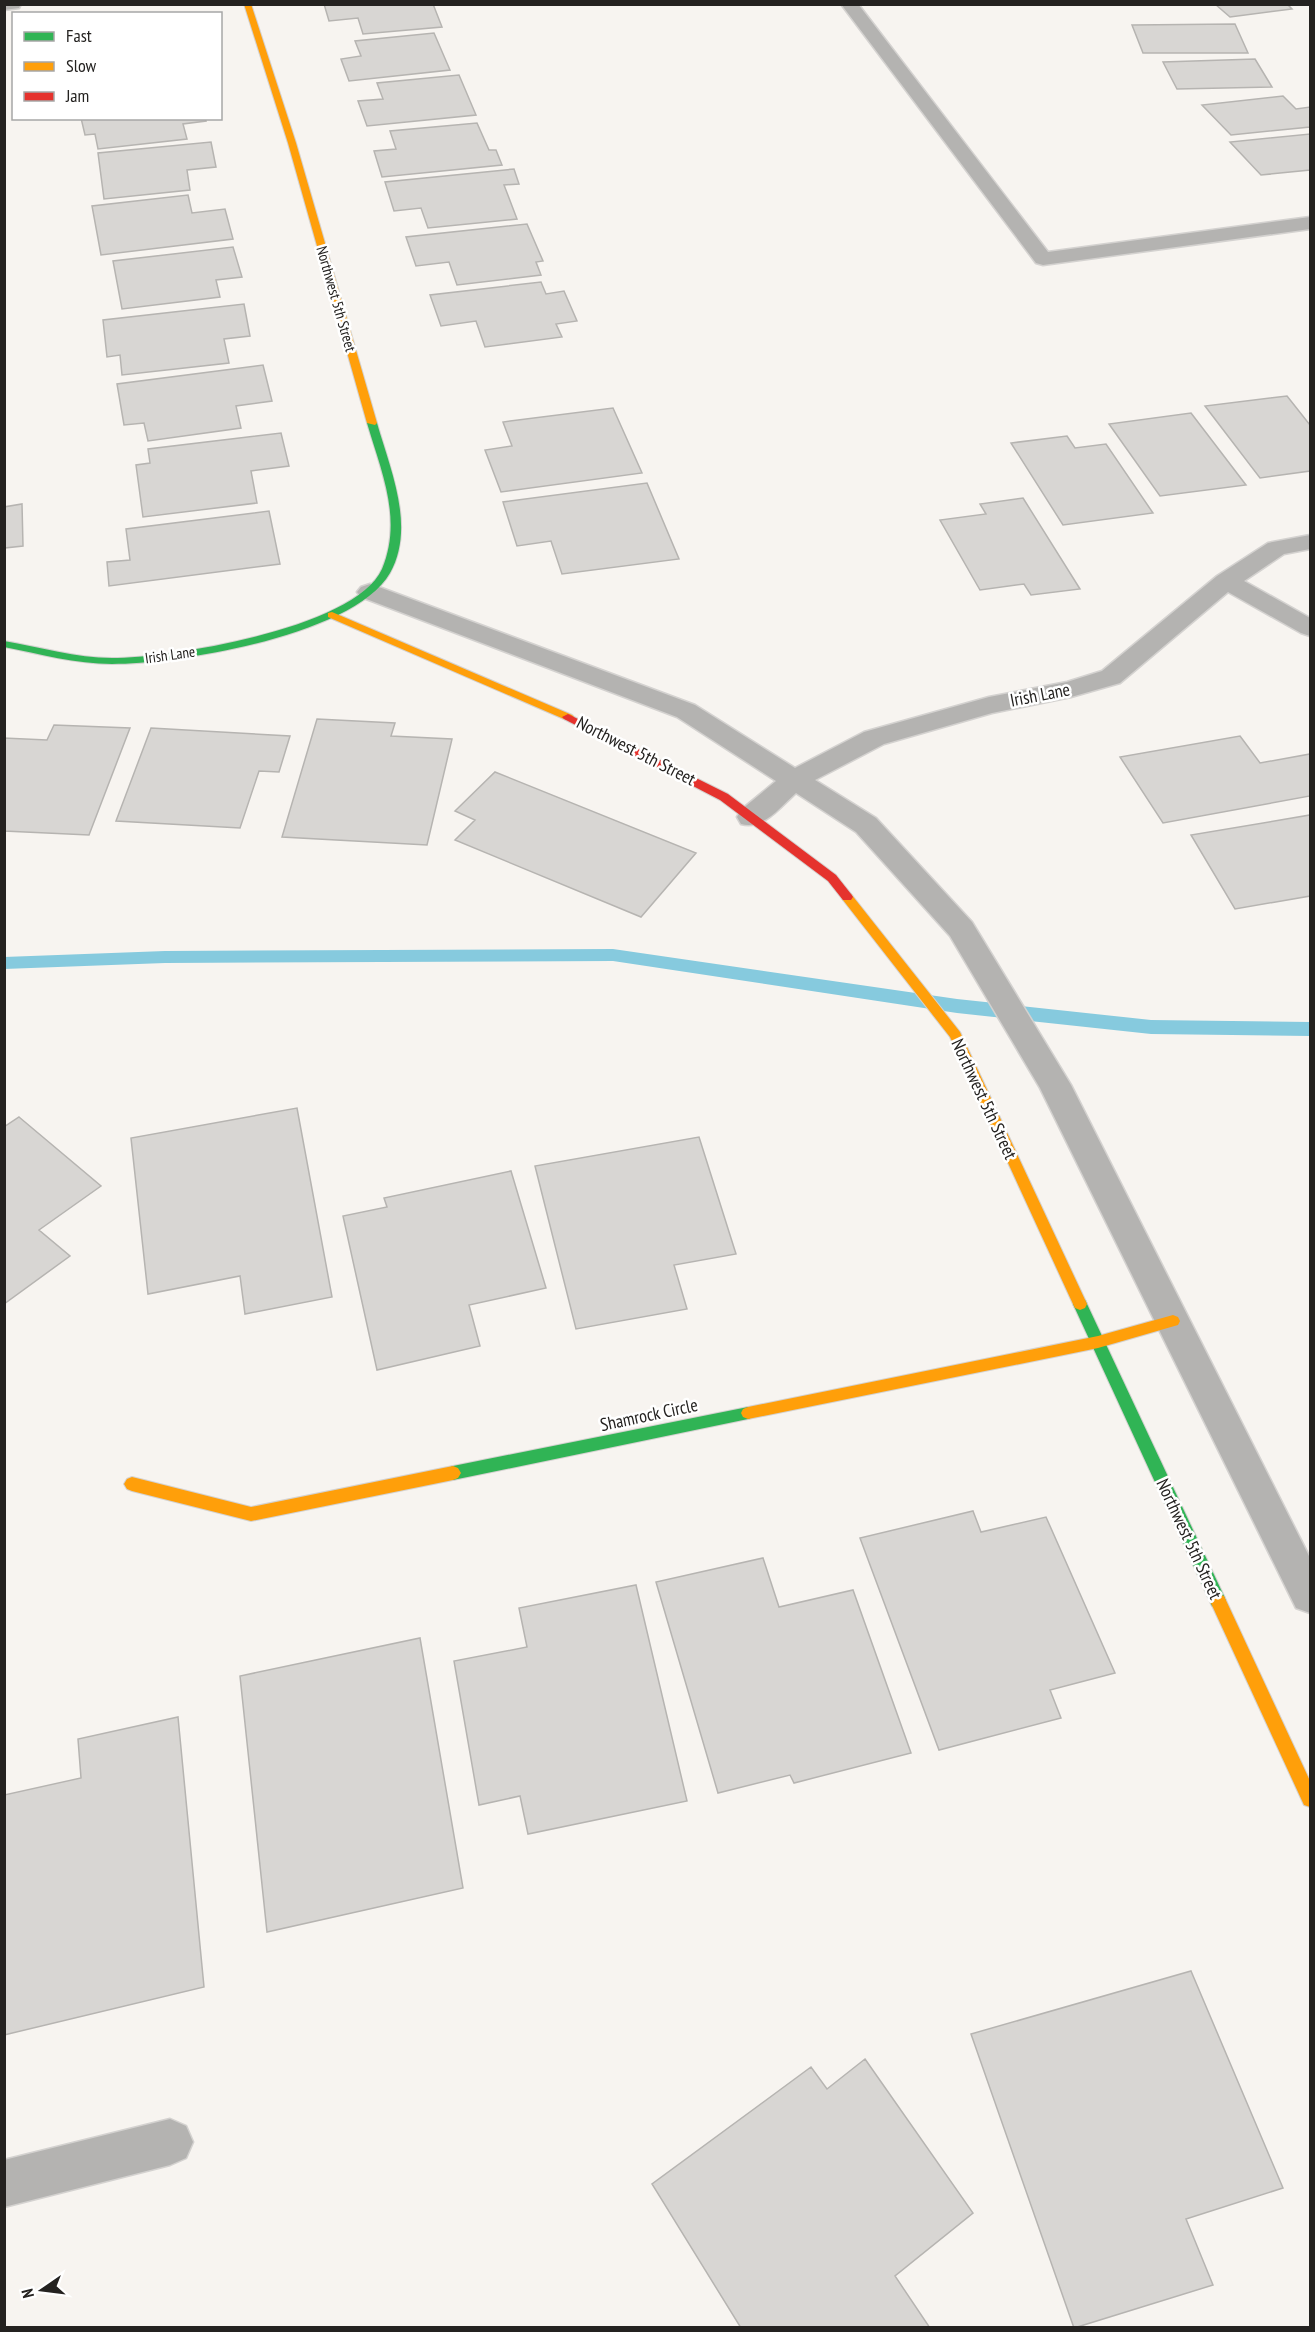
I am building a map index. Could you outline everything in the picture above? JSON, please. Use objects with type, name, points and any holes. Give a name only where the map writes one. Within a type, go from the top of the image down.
[{"type":"street","points":[[4,5],[13,4]]},
{"type":"street","name":"Northwest 5th Street","points":[[247,4],[292,143],[397,513],[384,575],[370,592],[332,615]]},
{"type":"street","points":[[849,4],[1043,259],[1311,223]]},
{"type":"street","name":"Irish Lane","points":[[751,817],[796,779],[874,738],[988,705],[1071,689],[1112,677],[1226,581],[1277,548],[1311,542]]},
{"type":"street","points":[[1226,581],[1311,628]]},
{"type":"street","points":[[370,592],[686,711],[866,825],[961,929],[1055,1085],[1311,1596]]},
{"type":"street","name":"Northwest 5th Street","points":[[332,615],[592,727],[724,797],[832,878],[955,1035],[1311,1800]]},
{"type":"street","name":"Irish Lane","points":[[4,645],[75,658],[115,661],[154,659],[227,646],[332,615]]},
{"type":"street","name":"Shamrock Circle","points":[[132,1484],[251,1514],[1098,1342],[1173,1321]]},
{"type":"street","points":[[4,2184],[170,2142]]},
{"type":"building","points":[[324,4],[433,4],[442,27],[363,34],[358,18],[329,21]]},
{"type":"building","points":[[1215,4],[1287,4],[1292,9],[1230,17]]},
{"type":"building","points":[[1235,24],[1248,53],[1143,53],[1132,25]]},
{"type":"building","points":[[434,33],[450,70],[349,81],[341,59],[361,56],[355,41]]},
{"type":"building","points":[[1255,59],[1272,87],[1177,89],[1163,62]]},
{"type":"building","points":[[459,75],[476,115],[367,126],[358,101],[383,99],[377,83]]},
{"type":"building","points":[[1283,96],[1296,109],[1310,107],[1310,127],[1231,135],[1202,105]]},
{"type":"building","points":[[81,120],[206,121],[183,124],[187,139],[98,149],[95,134],[85,135]]},
{"type":"building","points":[[477,123],[489,150],[496,150],[502,165],[382,177],[374,151],[396,149],[390,131]]},
{"type":"building","points":[[1310,134],[1310,170],[1261,175],[1230,142]]},
{"type":"building","points":[[211,142],[216,167],[187,170],[190,190],[104,199],[98,153]]},
{"type":"building","points":[[514,169],[519,184],[504,185],[517,219],[428,228],[421,208],[394,211],[385,182]]},
{"type":"building","points":[[188,195],[192,213],[225,209],[233,239],[101,255],[92,206]]},
{"type":"building","points":[[527,224],[543,261],[536,262],[541,275],[457,285],[449,262],[416,266],[406,237]]},
{"type":"building","points":[[233,247],[242,277],[216,280],[220,297],[122,309],[113,261]]},
{"type":"building","points":[[541,282],[546,294],[564,291],[577,321],[556,324],[562,337],[485,347],[476,321],[441,326],[430,295]]},
{"type":"building","points":[[244,304],[250,336],[224,339],[229,363],[122,375],[120,355],[107,357],[103,320]]},
{"type":"building","points":[[263,365],[272,401],[236,406],[241,428],[148,441],[144,423],[124,425],[117,384]]},
{"type":"building","points":[[1287,396],[1310,425],[1310,471],[1260,478],[1205,406]]},
{"type":"building","points":[[613,408],[642,473],[501,492],[485,450],[512,446],[503,422]]},
{"type":"building","points":[[1191,413],[1246,485],[1160,496],[1109,424]]},
{"type":"building","points":[[281,433],[289,466],[251,471],[257,503],[143,517],[136,465],[150,463],[148,449]]},
{"type":"building","points":[[1067,436],[1075,448],[1106,444],[1153,513],[1063,525],[1011,443]]},
{"type":"building","points":[[647,483],[679,559],[562,574],[551,541],[517,546],[503,502]]},
{"type":"building","points":[[1023,498],[1080,589],[1031,595],[1024,584],[980,590],[940,520],[986,514],[980,504]]},
{"type":"building","points":[[22,504],[23,546],[5,548],[4,570],[4,507]]},
{"type":"building","points":[[269,511],[280,564],[109,586],[107,562],[130,560],[126,529]]},
{"type":"building","points":[[317,719],[395,723],[391,736],[452,739],[427,845],[282,837]]},
{"type":"building","points":[[54,725],[130,728],[89,835],[4,831],[4,738],[47,740]]},
{"type":"building","points":[[151,728],[290,736],[279,772],[259,771],[240,828],[116,821]]},
{"type":"building","points":[[1240,736],[1260,763],[1310,754],[1310,796],[1163,823],[1120,757]]},
{"type":"building","points":[[495,772],[696,853],[641,917],[455,840],[475,820],[455,811]]},
{"type":"building","points":[[1310,815],[1310,896],[1235,909],[1191,835]]},
{"type":"building","points":[[297,1108],[332,1297],[245,1314],[240,1276],[148,1294],[131,1138]]},
{"type":"building","points":[[19,1117],[101,1186],[39,1230],[70,1256],[4,1304],[4,1127]]},
{"type":"building","points":[[699,1137],[736,1254],[674,1265],[687,1309],[576,1329],[535,1166]]},
{"type":"building","points":[[511,1171],[546,1288],[469,1305],[480,1346],[377,1370],[343,1216],[387,1207],[384,1198]]},
{"type":"building","points":[[973,1511],[981,1532],[1046,1517],[1115,1673],[1050,1690],[1061,1718],[939,1750],[860,1538]]},
{"type":"building","points":[[763,1558],[779,1607],[853,1590],[911,1753],[794,1783],[790,1775],[718,1793],[656,1582]]},
{"type":"building","points":[[636,1585],[687,1801],[528,1834],[520,1796],[479,1805],[454,1661],[527,1647],[519,1608]]},
{"type":"building","points":[[420,1638],[463,1888],[267,1932],[240,1676]]},
{"type":"building","points":[[178,1717],[204,1987],[4,2035],[4,1795],[81,1778],[78,1739]]},
{"type":"building","points":[[1191,1971],[1283,2188],[1186,2219],[1213,2285],[1074,2328],[971,2034]]},
{"type":"building","points":[[865,2059],[973,2213],[895,2276],[930,2328],[741,2328],[652,2184],[811,2067],[827,2089]]},
{"type":"waterway","points":[[4,963],[165,957],[613,955],[957,1006],[1151,1027],[1310,1029]]},
{"type":"traffic: fast","points":[[4,644],[84,659],[139,660],[217,649],[260,639],[339,611],[367,593],[385,573],[394,542],[396,511],[372,423]]},
{"type":"traffic: fast","points":[[1080,1304],[1218,1601]]},
{"type":"traffic: fast","points":[[453,1473],[748,1413]]},
{"type":"traffic: slow","points":[[247,4],[292,143],[372,423]]},
{"type":"traffic: slow","points":[[332,615],[568,717]]},
{"type":"traffic: slow","points":[[847,897],[955,1035],[1080,1304]]},
{"type":"traffic: slow","points":[[748,1413],[1098,1342],[1173,1321]]},
{"type":"traffic: slow","points":[[132,1484],[251,1514],[453,1473]]},
{"type":"traffic: slow","points":[[1218,1601],[1310,1799]]},
{"type":"traffic: jam","points":[[568,717],[724,797],[832,878],[847,897]]}]
